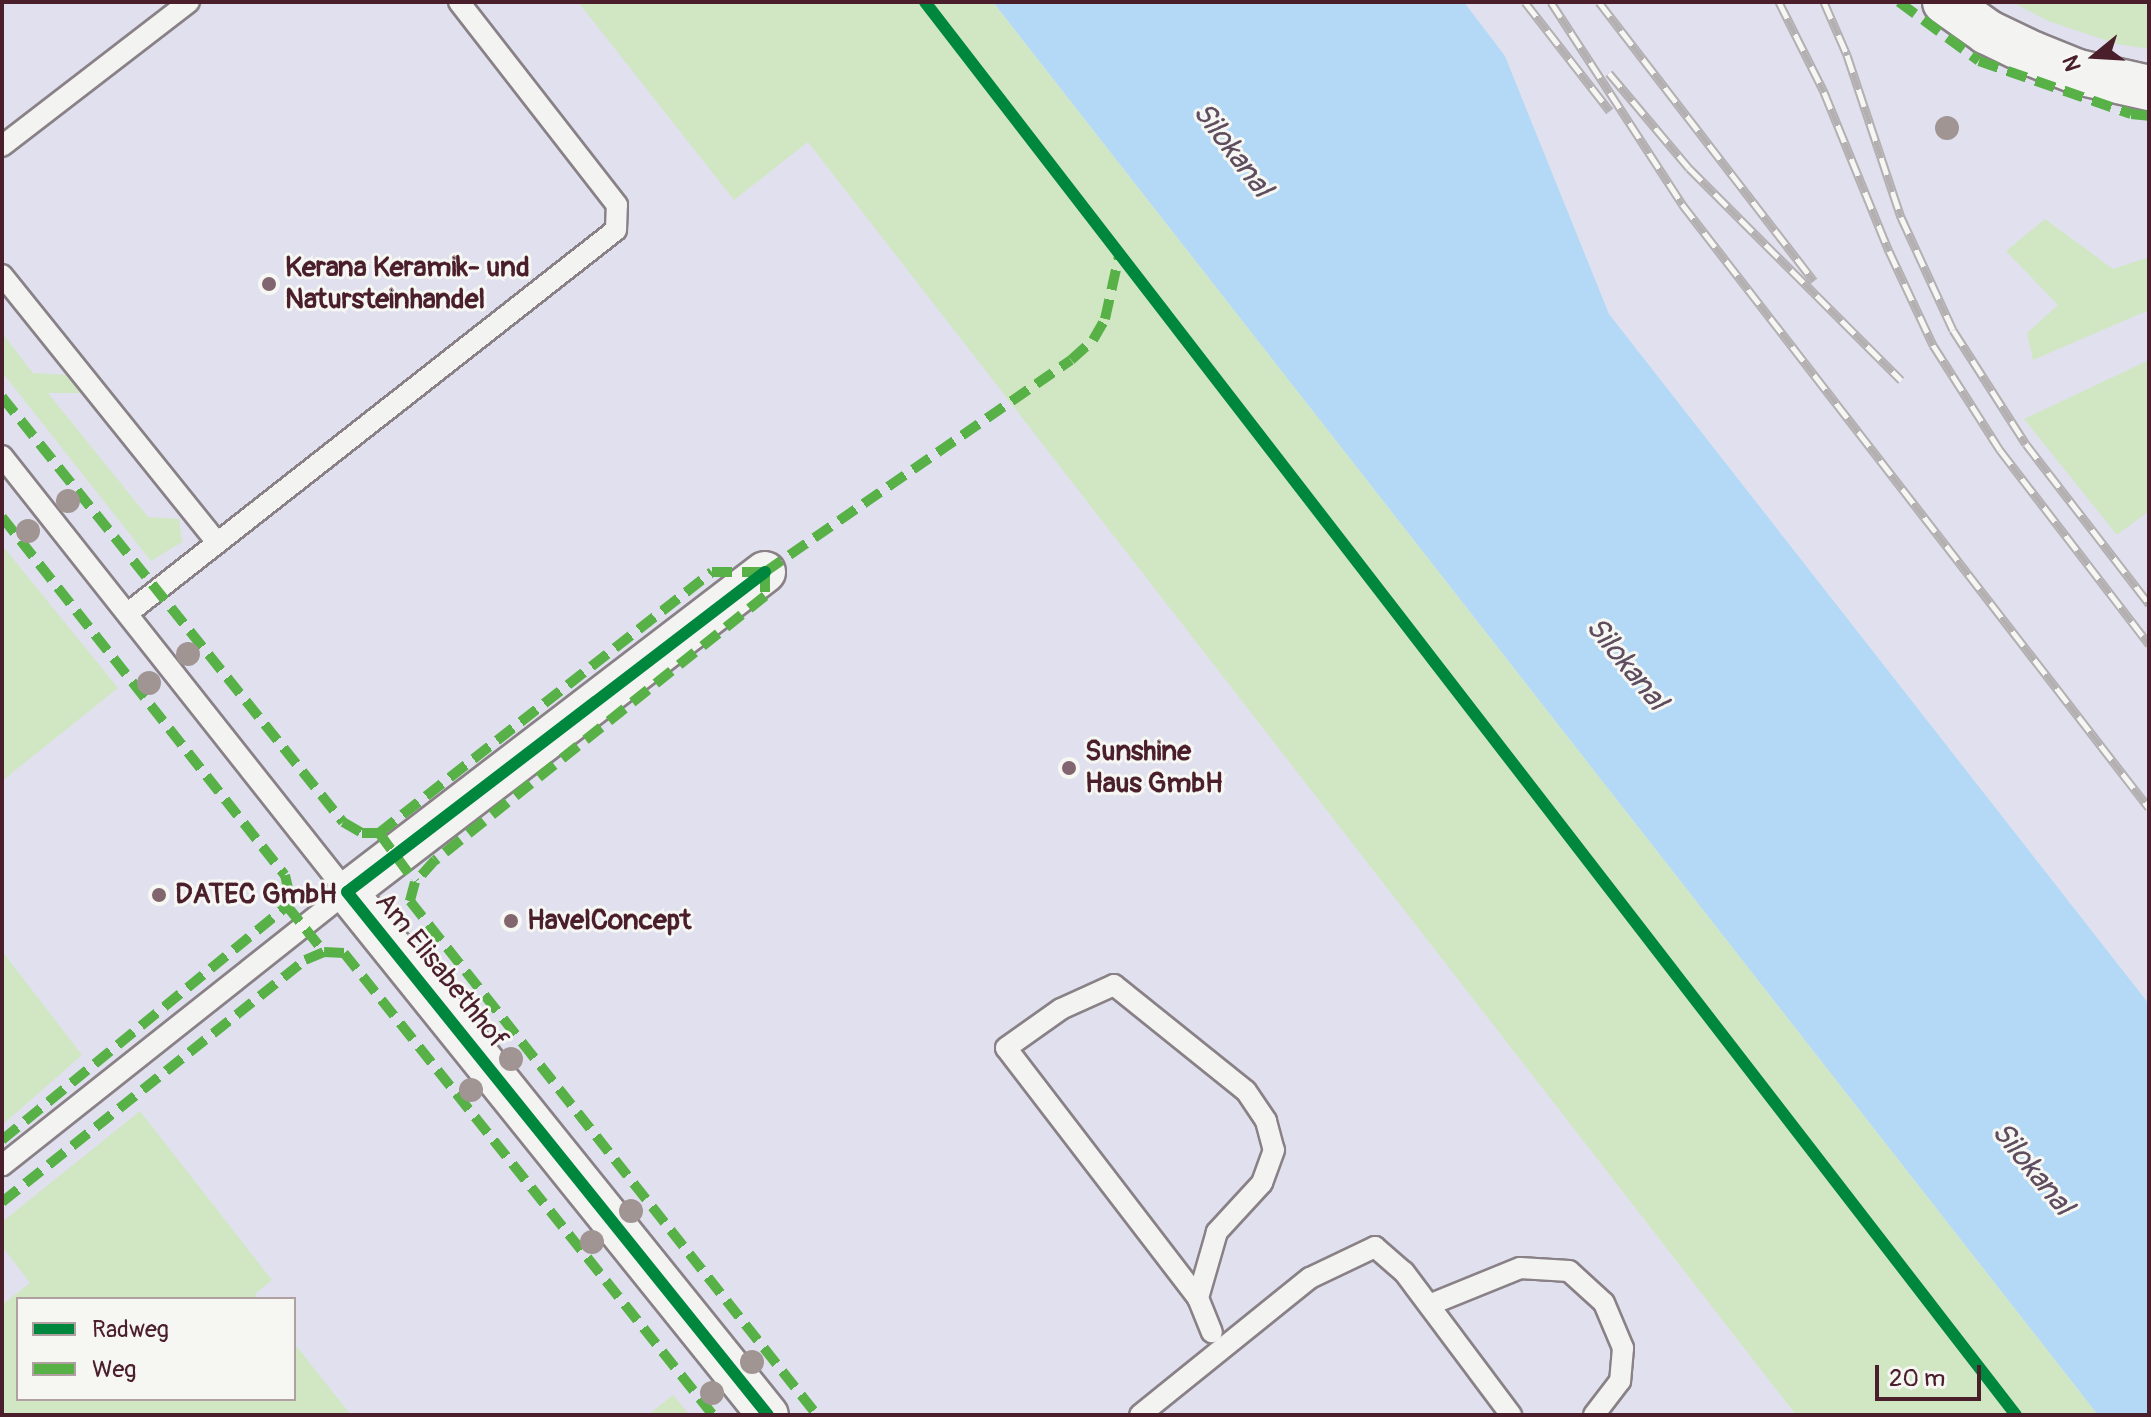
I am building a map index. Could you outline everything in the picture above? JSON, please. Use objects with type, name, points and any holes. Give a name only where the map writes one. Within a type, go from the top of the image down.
[{"type":"street","points":[[1945,2],[1987,32],[2033,54],[2078,72],[2149,88]]},
{"type":"street","name":"Am Elisabethhof","points":[[765,572],[347,892],[768,1415]]},
{"type":"lane","points":[[2,146],[189,2]]},
{"type":"lane","points":[[128,613],[616,230],[617,205],[459,2]]},
{"type":"lane","points":[[2,275],[216,541]]},
{"type":"lane","name":"Am Elisabethhof","points":[[2,456],[347,892],[2,1165]]},
{"type":"lane","points":[[1198,1298],[1217,1232],[1262,1183],[1274,1150],[1266,1121],[1246,1091],[1114,985],[1061,1009],[1006,1048],[1198,1298],[1212,1332]]},
{"type":"lane","points":[[1140,1415],[1310,1278],[1375,1247],[1404,1272],[1511,1415]]},
{"type":"lane","points":[[1429,1305],[1520,1268],[1569,1271],[1604,1303],[1623,1348],[1620,1381],[1594,1415]]},
{"type":"shaded area","points":[[2,2],[700,2],[1796,1415],[2,1415]]},
{"type":"shaded area","points":[[1464,2],[2149,2],[2149,1004],[1609,314],[1505,56]]},
{"type":"green space","points":[[578,2],[993,2],[2098,1415],[1796,1415],[808,142],[734,200]]},
{"type":"green space","points":[[2012,2],[2149,2],[2149,49],[2117,44],[2048,21]]},
{"type":"green space","points":[[2045,219],[2113,269],[2149,257],[2149,310],[2033,360],[2027,333],[2058,305],[2006,251]]},
{"type":"green space","points":[[2,333],[33,373],[68,375],[80,393],[48,393],[148,517],[179,519],[182,542],[151,561],[2,372]]},
{"type":"green space","points":[[2149,360],[2149,511],[2117,535],[2024,419]]},
{"type":"green space","points":[[2,545],[118,688],[2,781]]},
{"type":"green space","points":[[2,951],[82,1055],[2,1125]]},
{"type":"green space","points":[[140,1111],[272,1280],[255,1294],[257,1297],[16,1297],[16,1401],[296,1401],[296,1346],[351,1415],[2,1415],[2,1305],[30,1283],[2,1246],[2,1222]]},
{"type":"green space","points":[[673,1395],[690,1415],[648,1415]]},
{"type":"water","name":"Silokanal","points":[[993,2],[1464,2],[1505,56],[1609,314],[2149,1004],[2149,1415],[2098,1415]]},
{"type":"railway","points":[[1525,2],[1610,111]]},
{"type":"railway","points":[[1551,2],[1682,204],[2149,808]]},
{"type":"railway","points":[[1599,2],[1814,281]]},
{"type":"railway","points":[[1779,2],[1824,92],[1889,251],[1933,345],[2000,450],[2149,644]]},
{"type":"railway","points":[[1824,2],[1847,55],[1901,217],[1953,330],[2026,444],[2149,604]]},
{"type":"railway","points":[[1609,73],[1689,168],[1901,380]]},
{"type":"marked path","points":[[1899,2],[1979,61],[2131,114],[2149,116]]},
{"type":"marked path","points":[[2,397],[343,822],[362,833],[379,833],[712,572],[765,572],[1071,360],[1093,340],[1105,319],[1119,256]]},
{"type":"marked path","points":[[2,517],[285,875],[289,892],[287,906],[324,952]]},
{"type":"marked path","points":[[765,572],[765,596],[435,860],[415,882],[410,901],[817,1415]]},
{"type":"marked path","points":[[379,833],[415,882]]},
{"type":"marked path","points":[[2,1140],[287,906]]},
{"type":"marked path","points":[[2,1202],[305,960],[324,952],[344,953],[713,1415]]},
{"type":"cycle path","points":[[925,2],[2016,1415]]},
{"type":"cycle path","points":[[765,572],[347,892],[768,1415]]},
{"type":"place","name":"Kerana Keramik- und Natursteinhandel","points":[[269,284]]},
{"type":"place","name":"Sunshine Haus GmbH","points":[[1069,768]]},
{"type":"place","name":"DATEC GmbH","points":[[159,895]]},
{"type":"place","name":"HavelConcept","points":[[511,921]]}]
